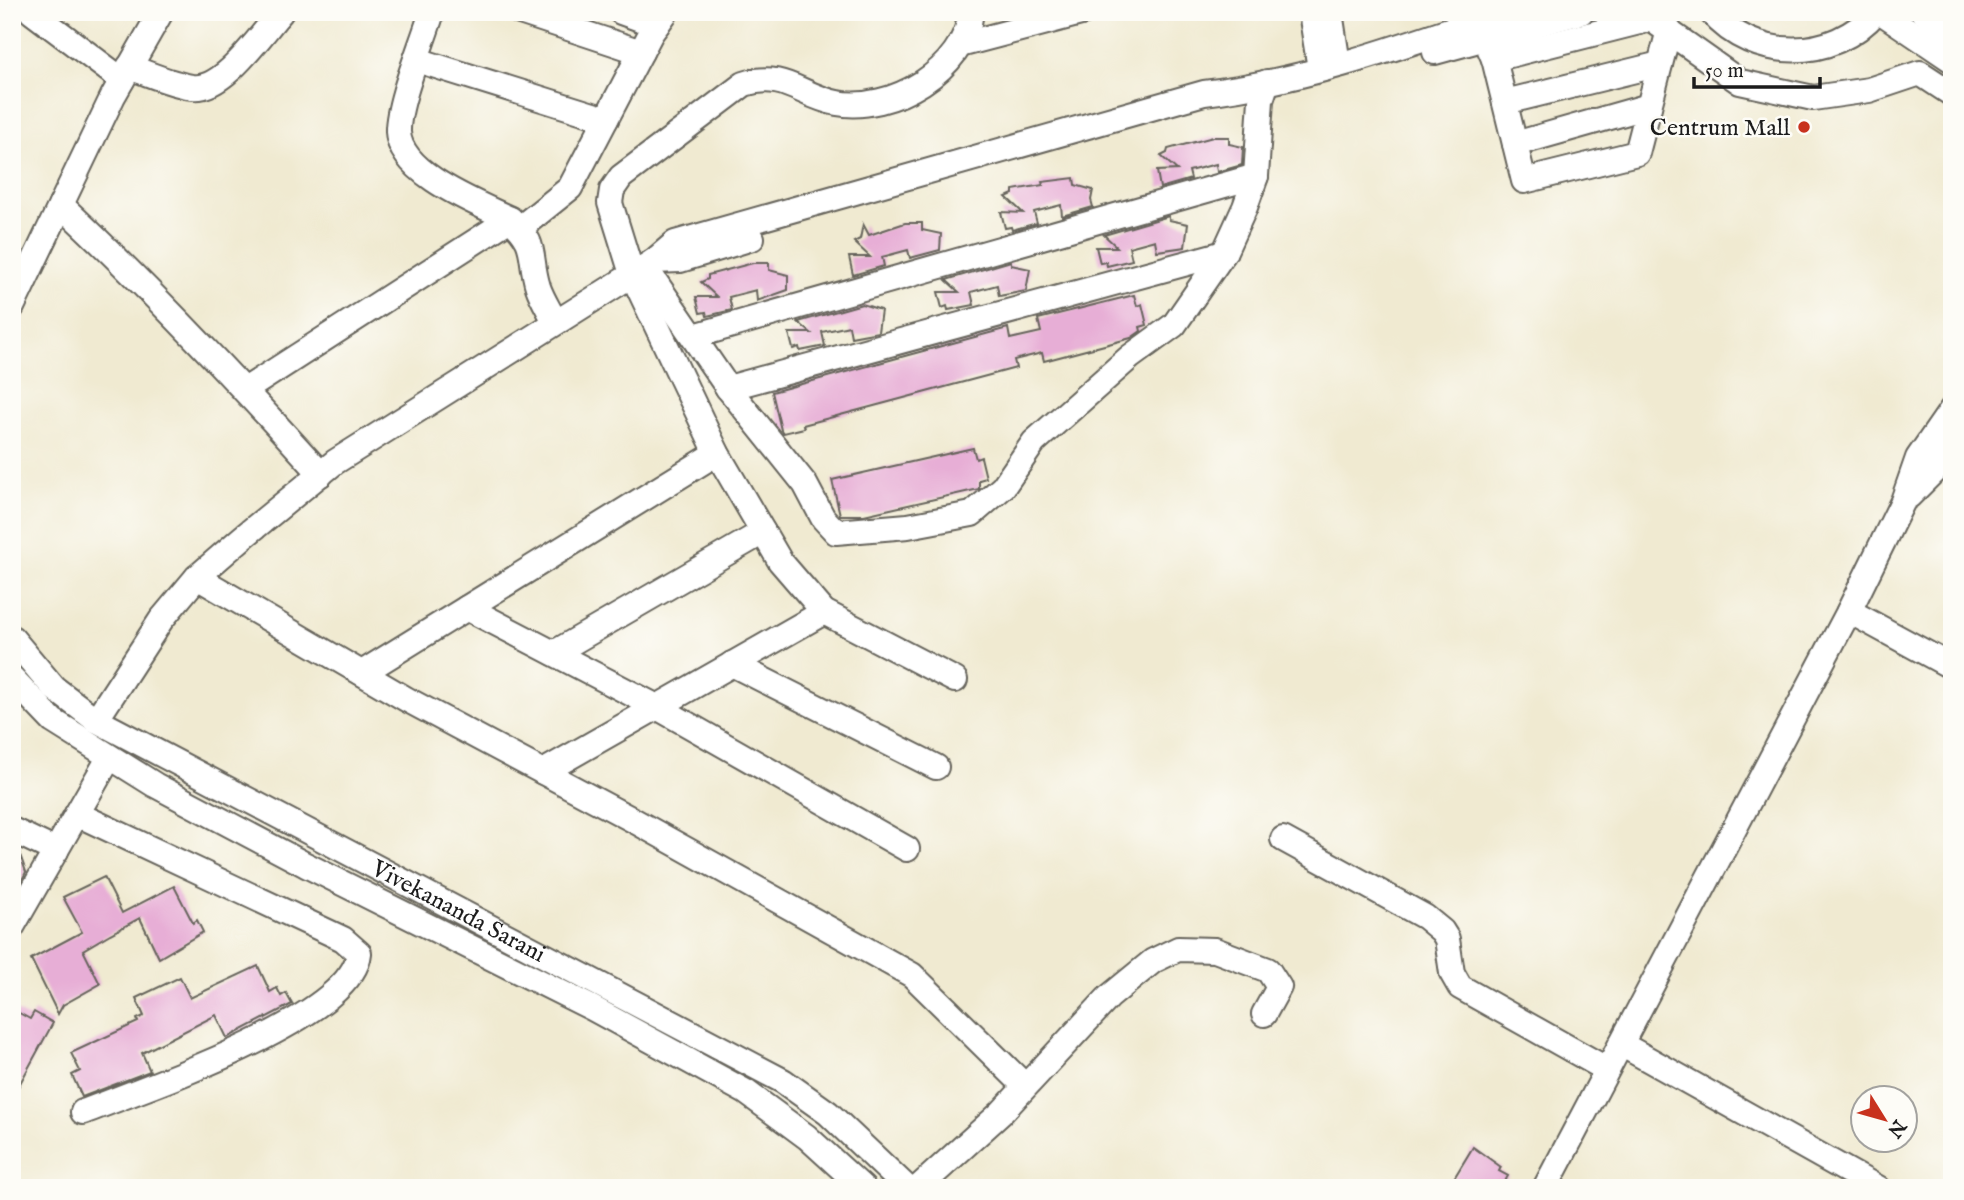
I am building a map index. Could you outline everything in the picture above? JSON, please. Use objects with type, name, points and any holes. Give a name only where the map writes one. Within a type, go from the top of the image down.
[{"type":"street","points":[[32,12],[126,74],[191,87],[213,84],[225,75],[281,12]]},
{"type":"street","points":[[12,307],[126,74],[161,12]]},
{"type":"street","points":[[432,12],[398,132],[403,149],[415,165],[432,178],[515,224],[533,250],[539,290],[555,322]]},
{"type":"street","points":[[520,12],[641,52]]},
{"type":"street","points":[[245,390],[570,188],[661,19],[621,12]]},
{"type":"street","points":[[971,12],[960,45],[943,69],[925,83],[863,103],[834,102],[776,79],[762,78],[744,83],[621,177],[612,190],[610,203],[613,220],[644,268],[728,388],[805,484],[823,518],[836,532],[908,526],[972,514],[1003,487],[1034,442],[1130,357],[1174,325],[1224,253],[1245,207],[1256,176],[1264,91]]},
{"type":"street","points":[[960,45],[1085,12]]},
{"type":"street","points":[[1311,12],[1339,64]]},
{"type":"street","points":[[1330,12],[1339,64]]},
{"type":"street","points":[[1472,37],[1502,12]]},
{"type":"street","points":[[1264,91],[1339,64],[1581,12]]},
{"type":"street","points":[[1711,12],[1746,39],[1793,50],[1840,40],[1855,32],[1879,12],[1952,60]]},
{"type":"street","points":[[1923,12],[1952,33]]},
{"type":"street","points":[[1472,37],[1504,102],[1524,181],[1637,153],[1660,64],[1657,21]]},
{"type":"street","points":[[96,720],[161,620],[197,577],[321,474],[555,322],[644,268],[675,243],[1204,93],[1264,91],[1472,37],[1657,21],[1740,82],[1813,98],[1869,90],[1920,74],[1952,94]]},
{"type":"street","points":[[417,60],[606,119]]},
{"type":"street","points":[[1504,102],[1660,64]]},
{"type":"street","points":[[1515,144],[1649,106]]},
{"type":"street","points":[[694,336],[1256,176]]},
{"type":"street","points":[[61,205],[134,274],[321,474]]},
{"type":"street","points":[[728,388],[1224,253]]},
{"type":"street","points":[[644,268],[717,453],[794,580],[824,612],[955,680]]},
{"type":"street","points":[[1545,1188],[1849,611],[1903,501],[1918,458],[1952,409]]},
{"type":"street","points":[[1903,501],[1934,471],[1952,445]]},
{"type":"street","points":[[362,673],[717,453]]},
{"type":"street","points":[[554,653],[763,532]]},
{"type":"street","points":[[197,577],[362,673],[912,975],[1025,1086]]},
{"type":"street","points":[[467,608],[657,707],[907,849]]},
{"type":"street","points":[[1849,611],[1952,667]]},
{"type":"street","points":[[543,772],[824,612]]},
{"type":"street","name":"Vivekananda Sarani","points":[[12,638],[54,688],[96,720],[783,1082],[828,1112],[907,1188]]},
{"type":"street","points":[[732,664],[936,767]]},
{"type":"street","name":"Vivekananda Sarani","points":[[12,678],[53,721],[109,758],[252,838],[452,936],[746,1092],[807,1136],[863,1188]]},
{"type":"street","points":[[12,927],[109,758]]},
{"type":"street","points":[[77,814],[344,939],[359,953],[358,962],[347,979],[329,999],[288,1026],[83,1112]]},
{"type":"street","points":[[12,830],[55,851]]},
{"type":"street","points":[[1283,839],[1425,917],[1447,939],[1452,973],[1460,987],[1606,1069]]},
{"type":"street","points":[[452,936],[464,913]]},
{"type":"street","points":[[918,1188],[970,1144],[1117,989],[1139,970],[1178,949],[1215,950],[1268,970],[1279,987],[1264,1014]]},
{"type":"street","points":[[1621,1044],[1878,1188]]},
{"type":"building","points":[[1213,137],[1229,137],[1229,144],[1243,147],[1242,165],[1217,172],[1216,164],[1189,171],[1191,179],[1160,188],[1157,171],[1177,170],[1161,156],[1167,153],[1168,149]]},
{"type":"building","points":[[1074,178],[1075,185],[1093,190],[1093,207],[1062,216],[1061,205],[1034,212],[1037,223],[1012,230],[1011,227],[1005,228],[1001,212],[1023,213],[1006,197],[1013,194],[1013,190],[1043,185],[1042,182]]},
{"type":"building","points":[[1169,216],[1169,220],[1188,224],[1185,247],[1157,251],[1155,240],[1129,247],[1132,260],[1107,266],[1106,262],[1100,263],[1096,247],[1117,247],[1104,235]]},
{"type":"building","points":[[905,223],[922,223],[922,230],[941,234],[940,250],[910,258],[908,250],[882,257],[884,266],[853,275],[849,257],[870,257],[854,242],[860,239],[863,224],[869,235]]},
{"type":"building","points":[[1011,261],[1011,265],[1030,269],[1026,291],[999,296],[997,285],[971,292],[974,305],[948,310],[947,306],[942,308],[938,292],[959,292],[946,280]]},
{"type":"building","points":[[753,263],[769,263],[769,270],[788,275],[788,290],[757,301],[756,290],[729,297],[732,310],[707,316],[706,312],[700,313],[696,297],[717,297],[701,282],[708,279],[708,275]]},
{"type":"building","points":[[1134,295],[1137,306],[1142,304],[1147,325],[1140,327],[1141,331],[1131,338],[1044,361],[1042,353],[1014,360],[1016,368],[803,425],[804,428],[783,433],[781,430],[772,392],[1008,328],[1010,339],[1041,332],[1038,319]]},
{"type":"building","points":[[862,304],[881,310],[878,332],[851,337],[849,326],[822,332],[825,346],[800,351],[799,347],[793,349],[789,333],[811,333],[798,322]]},
{"type":"building","points":[[973,448],[976,459],[981,457],[986,478],[979,480],[979,489],[864,515],[840,515],[832,480]]},
{"type":"building","points":[[12,847],[18,849],[26,872],[19,886],[12,888]]},
{"type":"building","points":[[104,877],[122,913],[174,886],[193,923],[197,920],[203,932],[159,958],[140,918],[110,934],[83,950],[100,984],[63,1005],[58,1014],[31,959],[82,932],[63,897]]},
{"type":"building","points":[[258,966],[270,992],[277,988],[281,996],[286,993],[292,1004],[227,1038],[216,1015],[142,1053],[150,1071],[82,1097],[72,1075],[80,1071],[71,1053],[138,1022],[137,1019],[144,1016],[136,998],[180,977],[190,998]]},
{"type":"building","points":[[12,1009],[30,1019],[34,1012],[53,1023],[12,1098]]},
{"type":"building","points":[[1473,1147],[1501,1167],[1499,1171],[1508,1176],[1501,1188],[1448,1188]]},
{"type":"place","name":"Centrum Mall","points":[[1804,127]]}]
